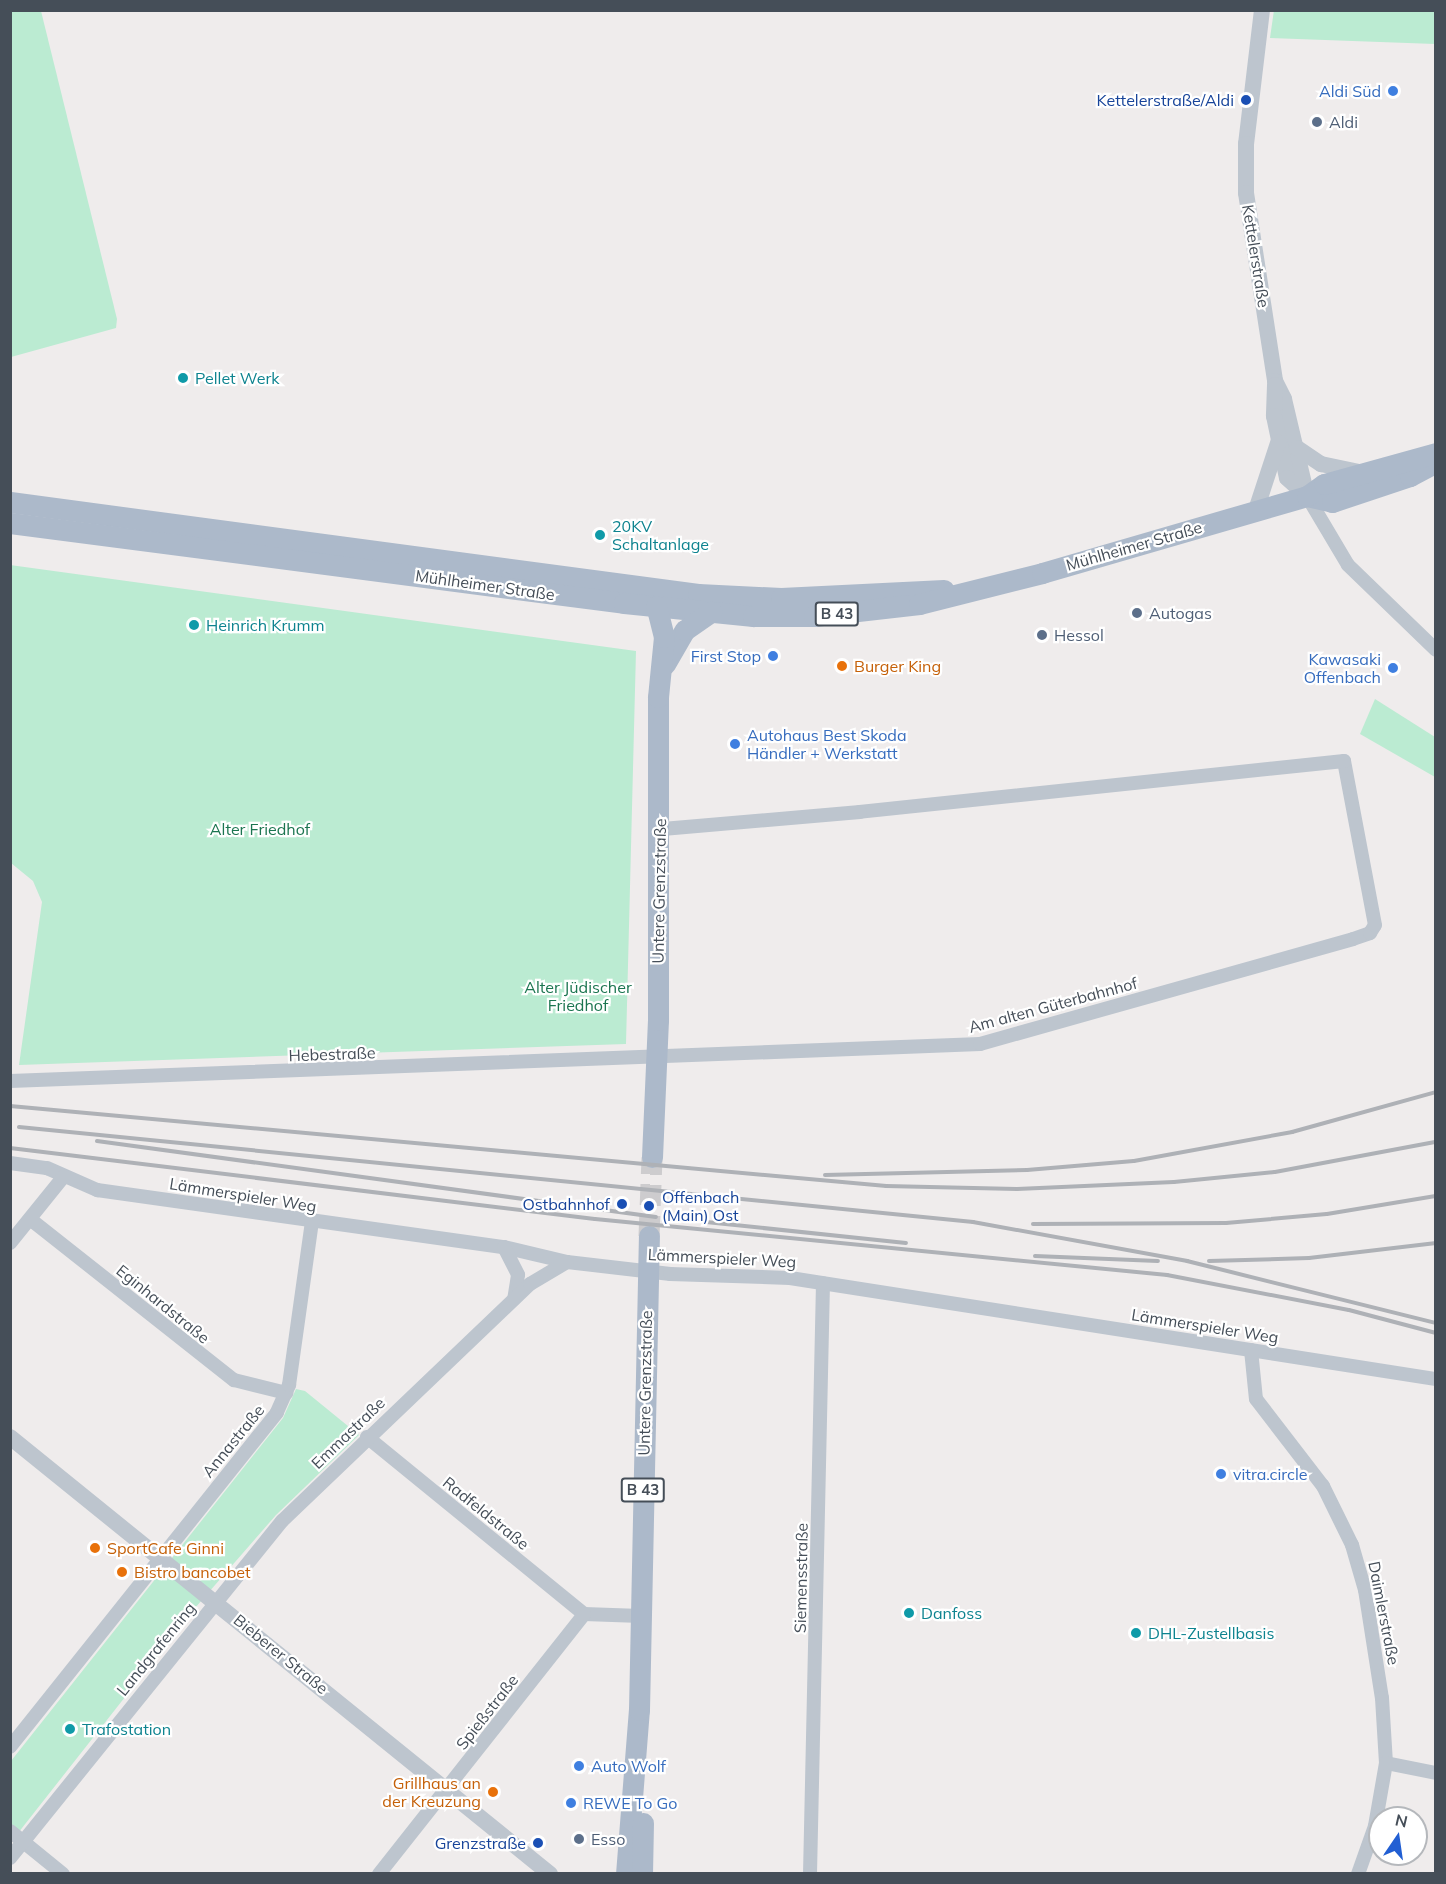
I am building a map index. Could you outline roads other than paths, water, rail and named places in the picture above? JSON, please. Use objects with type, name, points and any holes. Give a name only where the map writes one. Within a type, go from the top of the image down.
[{"type":"main road","name":"Mühlheimer Straße","points":[[10,502],[658,598],[711,612],[835,615],[919,604],[960,591],[1176,535],[1307,496],[1324,484],[1436,453]]},
{"type":"main road","name":"Mühlheimer Straße","points":[[1307,496],[1332,502],[1410,476],[1436,462]]},
{"type":"main road","name":"Mühlheimer Straße","points":[[10,523],[658,598],[781,598],[907,589],[960,591]]},
{"type":"main road","name":"Untere Grenzstraße","points":[[658,598],[663,622],[662,668],[658,698]]},
{"type":"main road","name":"Untere Grenzstraße","points":[[651,1157],[660,829],[658,698],[650,626],[658,598]]},
{"type":"main road","points":[[662,668],[685,630],[711,612]]},
{"type":"main road","name":"Untere Grenzstraße","points":[[629,1871],[639,1710],[649,1236]]},
{"type":"street","name":"Kettelerstraße","points":[[1262,10],[1245,178],[1275,381],[1297,448],[1307,496]]},
{"type":"street","points":[[1275,381],[1278,442],[1287,478],[1307,496],[1330,541],[1359,578],[1436,650]]},
{"type":"street","points":[[1256,510],[1278,442]]},
{"type":"street","points":[[1297,448],[1321,464],[1361,473]]},
{"type":"street","name":"Am alten Güterbahnhof","points":[[655,1060],[672,1055],[980,1044],[1361,936],[1375,925],[1344,760],[848,814],[660,829]]},
{"type":"street","name":"Hebestraße","points":[[10,1082],[655,1060]]},
{"type":"street","name":"Lämmerspieler Weg","points":[[10,1163],[64,1176],[97,1190],[312,1222],[504,1247],[567,1262],[648,1271],[748,1274],[823,1283],[1436,1379]]},
{"type":"street","points":[[10,1243],[64,1176]]},
{"type":"street","name":"Eginhardstraße","points":[[30,1219],[234,1380],[286,1393]]},
{"type":"street","name":"Annastraße","points":[[160,1557],[277,1412],[286,1393],[312,1222]]},
{"type":"street","points":[[504,1247],[518,1275],[514,1299]]},
{"type":"street","name":"Emmastraße","points":[[216,1601],[269,1535],[367,1437],[514,1299],[567,1262]]},
{"type":"street","name":"Siemensstraße","points":[[810,1874],[823,1283]]},
{"type":"street","name":"Daimlerstraße","points":[[1251,1350],[1256,1399],[1317,1475],[1357,1557],[1378,1668],[1386,1762],[1375,1826],[1358,1874]]},
{"type":"street","name":"Bieberer Straße","points":[[10,1437],[216,1601],[550,1874]]},
{"type":"street","name":"Radfeldstraße","points":[[367,1437],[584,1614]]},
{"type":"street","points":[[10,1747],[160,1557]]},
{"type":"street","name":"Landgrafenring","points":[[10,1858],[216,1601]]},
{"type":"street","points":[[584,1614],[641,1616]]},
{"type":"street","name":"Spießstraße","points":[[379,1874],[584,1614]]},
{"type":"street","points":[[1386,1762],[1436,1773]]},
{"type":"street","points":[[10,1831],[63,1874]]},
{"type":"tunnel","points":[[649,1236],[652,1157]]},
{"type":"railway","points":[[825,1175],[1027,1170],[1134,1161],[1292,1132],[1436,1092]]},
{"type":"railway","points":[[10,1106],[886,1186],[1017,1189],[1174,1182],[1275,1172],[1436,1142]]},
{"type":"railway","points":[[19,1127],[973,1222],[1187,1261],[1436,1323]]},
{"type":"railway","points":[[97,1141],[656,1217]]},
{"type":"railway","points":[[10,1148],[595,1219],[1167,1275],[1349,1310],[1436,1333]]},
{"type":"railway","points":[[1033,1224],[1226,1223],[1327,1214],[1436,1196]]},
{"type":"railway","points":[[706,1222],[906,1243]]},
{"type":"railway","points":[[1209,1261],[1309,1258],[1436,1243]]},
{"type":"railway","points":[[1035,1256],[1158,1261]]},
{"type":"place","name":"Aldi Süd","points":[[1393,91]]},
{"type":"place","name":"Kettelerstraße/Aldi","points":[[1246,100]]},
{"type":"place","name":"Aldi","points":[[1317,122]]},
{"type":"place","name":"Pellet Werk","points":[[183,378]]},
{"type":"place","name":"20KV Schaltanlage","points":[[600,535]]},
{"type":"place","name":"Autogas","points":[[1137,613]]},
{"type":"place","name":"Heinrich Krumm","points":[[194,625]]},
{"type":"place","name":"Hessol","points":[[1042,635]]},
{"type":"place","name":"First Stop","points":[[773,656]]},
{"type":"place","name":"Burger King","points":[[842,666]]},
{"type":"place","name":"Kawasaki Offenbach","points":[[1393,668]]},
{"type":"place","name":"Autohaus Best Skoda Händler + Werkstatt","points":[[735,744]]},
{"type":"place","name":"Ostbahnhof","points":[[622,1204]]},
{"type":"place","name":"Offenbach (Main) Ost","points":[[649,1206]]},
{"type":"place","name":"vitra.circle","points":[[1221,1474]]},
{"type":"place","name":"SportCafe Ginni","points":[[95,1548]]},
{"type":"place","name":"Bistro bancobet","points":[[122,1572]]},
{"type":"place","name":"Danfoss","points":[[909,1613]]},
{"type":"place","name":"DHL-Zustellbasis","points":[[1136,1633]]},
{"type":"place","name":"Trafostation","points":[[70,1729]]},
{"type":"place","name":"Auto Wolf","points":[[579,1766]]},
{"type":"place","name":"Grillhaus an der Kreuzung","points":[[493,1792]]},
{"type":"place","name":"REWE To Go","points":[[571,1803]]},
{"type":"place","name":"Esso","points":[[579,1839]]},
{"type":"place","name":"Grenzstraße","points":[[538,1843]]},
{"type":"park label","name":"Alter Friedhof","points":[[260,829]]},
{"type":"park label","name":"Alter Jüdischer Friedhof","points":[[578,996]]}]
